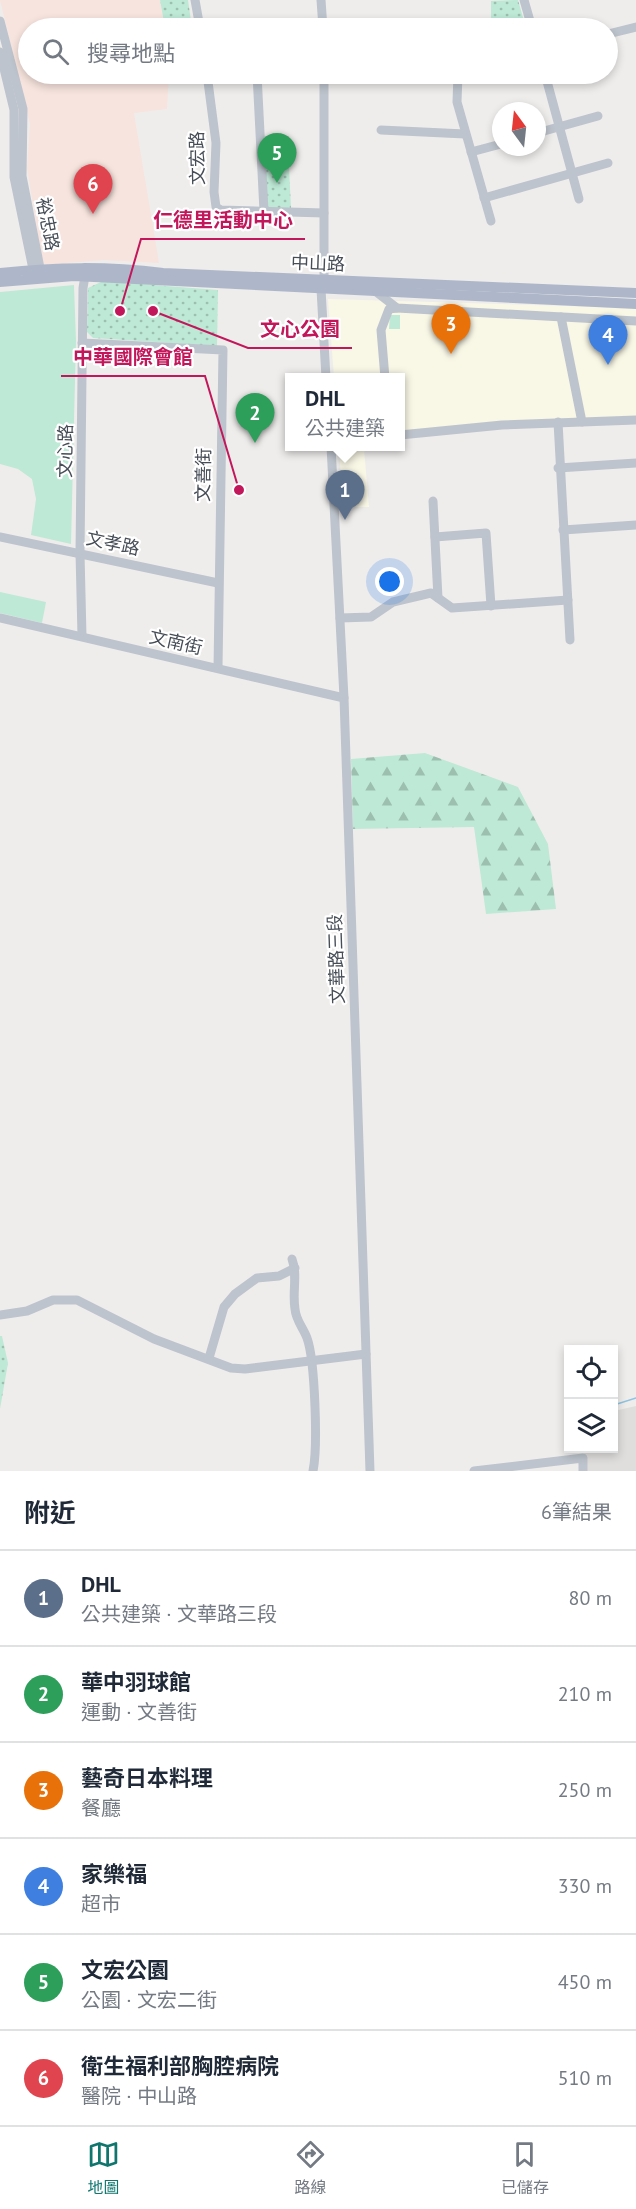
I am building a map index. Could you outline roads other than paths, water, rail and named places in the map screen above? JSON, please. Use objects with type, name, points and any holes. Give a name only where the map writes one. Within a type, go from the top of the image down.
[{"type":"main road","name":"中山路","points":[[0,282],[35,272]]},
{"type":"main road","name":"中山路","points":[[0,273],[85,272],[322,285],[636,293]]},
{"type":"main road","name":"中山路","points":[[322,285],[375,291],[636,303]]},
{"type":"street","points":[[195,0],[198,18]]},
{"type":"street","points":[[321,0],[322,18]]},
{"type":"street","points":[[525,0],[530,18]]},
{"type":"street","name":"裕忠路","points":[[0,21],[23,109],[22,176],[35,272]]},
{"type":"street","points":[[618,32],[636,27]]},
{"type":"street","name":"裕忠路","points":[[0,52],[14,110],[14,177],[29,231]]},
{"type":"street","name":"文宏路","points":[[208,84],[216,142],[214,192],[216,207],[221,210],[324,213]]},
{"type":"street","points":[[258,84],[264,211]]},
{"type":"street","points":[[324,84],[322,285],[326,373]]},
{"type":"street","points":[[458,84],[457,102],[491,221]]},
{"type":"street","points":[[547,84],[579,199]]},
{"type":"street","points":[[546,131],[598,116]]},
{"type":"street","points":[[381,130],[465,134]]},
{"type":"street","points":[[471,152],[492,146]]},
{"type":"street","points":[[484,198],[608,163]]},
{"type":"street","name":"文心路","points":[[82,636],[80,553],[85,272]]},
{"type":"street","points":[[375,291],[397,308]]},
{"type":"street","points":[[385,373],[382,325],[389,309],[636,321]]},
{"type":"street","points":[[561,316],[582,422]]},
{"type":"street","name":"文善街","points":[[82,343],[223,350],[218,668]]},
{"type":"street","points":[[405,435],[558,422],[636,420]]},
{"type":"street","points":[[558,422],[558,468],[570,640]]},
{"type":"street","name":"文華路三段","points":[[331,451],[344,698],[370,1471]]},
{"type":"street","points":[[558,468],[636,463]]},
{"type":"street","points":[[433,501],[438,598]]},
{"type":"street","points":[[563,530],[636,525]]},
{"type":"street","points":[[435,537],[486,533],[490,606]]},
{"type":"street","name":"文孝路","points":[[0,537],[218,583]]},
{"type":"street","points":[[340,618],[371,617],[393,602],[431,593],[452,608],[568,600]]},
{"type":"street","name":"文南街","points":[[0,618],[344,698]]},
{"type":"street","points":[[209,1358],[224,1307],[235,1294],[257,1278],[279,1276],[293,1263],[294,1307],[298,1323],[307,1338],[314,1369],[313,1471]]},
{"type":"street","points":[[2,1315],[27,1311],[53,1300],[77,1300],[154,1339],[231,1368],[245,1369],[311,1363],[366,1354]]},
{"type":"street","points":[[474,1471],[583,1458],[583,1471]]},
{"type":"waterway","points":[[618,1404],[636,1398]]},
{"type":"place","name":"文宏公園","points":[[277,183]]},
{"type":"place","name":"衛生福利部胸腔病院","points":[[93,214]]},
{"type":"place","name":"仁德里活動中心","points":[[120,311]]},
{"type":"place","name":"文心公園","points":[[153,311]]},
{"type":"place","name":"藝奇日本料理","points":[[451,354]]},
{"type":"place","name":"家樂福","points":[[608,365]]},
{"type":"place","name":"華中羽球館","points":[[255,443]]},
{"type":"place","name":"中華國際會館","points":[[239,490]]},
{"type":"place","name":"DHL","points":[[345,520]]}]
